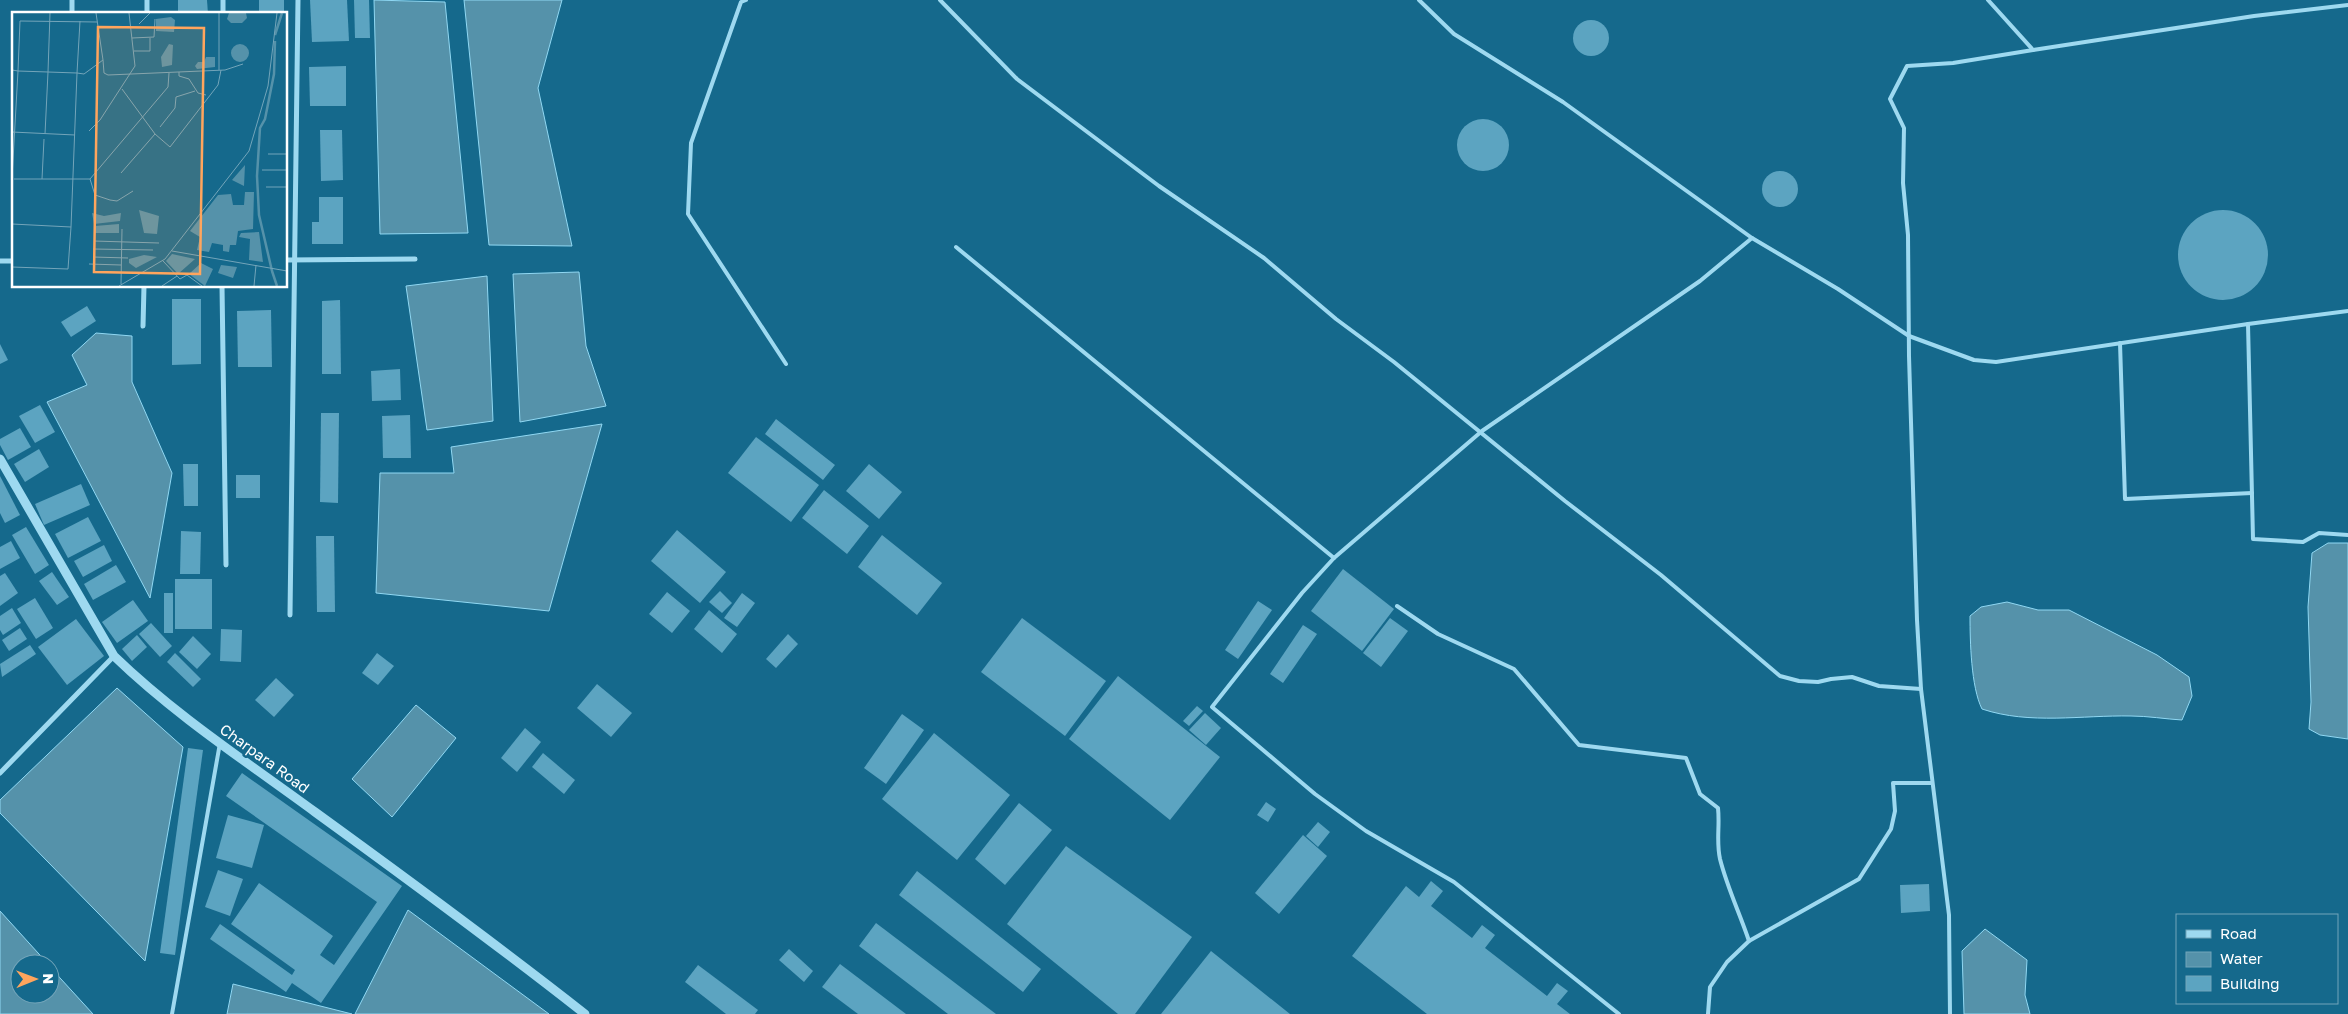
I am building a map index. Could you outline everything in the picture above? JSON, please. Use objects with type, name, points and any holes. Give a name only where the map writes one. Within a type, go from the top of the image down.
[{"type":"street","points":[[290,615],[293,260],[298,0]]},
{"type":"street","points":[[288,260],[415,259]]},
{"type":"street","points":[[143,326],[144,288]]},
{"type":"street","points":[[222,288],[226,565]]},
{"type":"street","name":"Charpara Road","points":[[0,458],[114,656],[135,676],[220,743],[480,931],[585,1014]]},
{"type":"street","points":[[0,773],[114,656]]},
{"type":"lane","points":[[746,0],[741,2],[691,143],[688,214],[786,364]]},
{"type":"lane","points":[[940,0],[1017,79],[1159,186],[1264,258],[1336,320],[1394,362],[1482,431],[1565,501],[1661,575],[1780,676],[1799,681],[1818,682],[1831,678],[1852,677],[1879,686],[1921,689]]},
{"type":"lane","points":[[1419,0],[1454,34],[1563,102],[1752,238],[1838,289],[1909,336],[1974,360],[1996,362],[2348,311]]},
{"type":"lane","points":[[1988,0],[2033,50]]},
{"type":"lane","points":[[1950,1014],[1949,915],[1931,783],[1921,689],[1909,336],[1909,245],[1903,183],[1904,128],[1890,99],[1907,66],[1953,63],[2177,30],[2254,16],[2339,7],[2348,4]]},
{"type":"lane","points":[[1619,1014],[1454,882],[1366,830],[1315,794],[1212,707],[1302,593],[1334,558],[1482,431],[1700,281],[1752,238]]},
{"type":"lane","points":[[956,248],[1334,558]]},
{"type":"lane","points":[[2248,324],[2253,539],[2303,542],[2319,533],[2348,535]]},
{"type":"lane","points":[[2120,343],[2125,499],[2252,493]]},
{"type":"lane","points":[[1397,606],[1438,634],[1514,669],[1579,745],[1686,758],[1700,794],[1718,808],[1719,820],[1716,832],[1720,858],[1749,942]]},
{"type":"lane","points":[[172,1014],[220,743]]},
{"type":"lane","points":[[1708,1014],[1710,987],[1727,962],[1749,942],[1859,879],[1891,829],[1895,811],[1893,783],[1931,783]]},
{"type":"water","points":[[374,0],[445,2],[468,233],[380,234]]},
{"type":"water","points":[[464,0],[562,0],[538,88],[572,246],[489,245]]},
{"type":"water","points":[[579,272],[586,346],[606,406],[520,422],[513,274]]},
{"type":"water","points":[[487,276],[493,421],[427,430],[406,286]]},
{"type":"water","points":[[96,333],[132,336],[132,382],[172,473],[150,598],[47,402],[87,385],[72,355]]},
{"type":"water","points":[[602,424],[549,611],[376,593],[380,473],[454,473],[451,447]]},
{"type":"water","points":[[2328,543],[2348,543],[2348,739],[2320,735],[2309,729],[2311,702],[2308,607],[2312,553]]},
{"type":"water","points":[[2007,602],[2038,610],[2069,610],[2157,655],[2189,677],[2192,696],[2182,720],[2144,716],[2037,718],[2000,714],[1982,709],[1973,676],[1970,616],[1981,607]]},
{"type":"water","points":[[117,688],[183,747],[145,961],[0,813],[0,800]]},
{"type":"water","points":[[416,705],[456,738],[392,817],[352,779]]},
{"type":"water","points":[[408,910],[549,1014],[355,1014]]},
{"type":"water","points":[[0,911],[39,954],[10,954],[10,1004],[60,1004],[60,978],[93,1014],[0,1014]]},
{"type":"water","points":[[1985,929],[2027,960],[2025,995],[2030,1014],[1964,1014],[1962,951]]},
{"type":"water","points":[[233,984],[352,1014],[227,1014]]},
{"type":"building","points":[[178,0],[207,0],[208,12],[178,12]]},
{"type":"building","points":[[259,0],[284,0],[284,12],[259,12]]},
{"type":"building","points":[[310,0],[347,0],[349,41],[312,42]]},
{"type":"building","points":[[354,0],[369,0],[370,38],[355,38]]},
{"type":"building","points":[[1591,20],[1598,21],[1604,25],[1608,31],[1608,45],[1604,51],[1598,55],[1591,56],[1584,55],[1578,51],[1574,45],[1573,38],[1574,31],[1578,25],[1584,21]]},
{"type":"building","points":[[346,66],[346,106],[310,106],[309,67]]},
{"type":"building","points":[[1483,119],[1493,121],[1501,127],[1507,135],[1509,145],[1507,155],[1501,163],[1493,169],[1483,171],[1473,169],[1465,163],[1459,155],[1457,145],[1459,135],[1465,127],[1473,121]]},
{"type":"building","points":[[320,130],[342,130],[343,180],[321,181]]},
{"type":"building","points":[[1780,171],[1787,172],[1793,176],[1797,182],[1797,196],[1793,202],[1787,206],[1780,207],[1773,206],[1767,202],[1763,196],[1762,189],[1763,182],[1767,176],[1773,172]]},
{"type":"building","points":[[319,197],[343,197],[343,244],[312,244],[312,222],[319,222]]},
{"type":"building","points":[[2223,210],[2240,214],[2255,223],[2264,238],[2268,255],[2264,272],[2255,287],[2240,296],[2223,300],[2206,296],[2191,287],[2182,272],[2178,255],[2182,238],[2191,223],[2206,214]]},
{"type":"building","points":[[172,299],[201,299],[201,364],[172,365]]},
{"type":"building","points":[[340,300],[341,374],[322,374],[322,301]]},
{"type":"building","points":[[87,306],[96,321],[71,337],[61,322]]},
{"type":"building","points":[[271,310],[272,367],[238,367],[237,311]]},
{"type":"building","points":[[0,344],[8,360],[0,364]]},
{"type":"building","points":[[400,369],[401,400],[372,401],[371,371]]},
{"type":"building","points":[[40,405],[55,432],[35,443],[19,416]]},
{"type":"building","points":[[321,413],[339,413],[338,503],[320,502]]},
{"type":"building","points":[[410,415],[411,458],[383,458],[382,416]]},
{"type":"building","points":[[776,419],[835,465],[823,480],[765,434]]},
{"type":"building","points":[[20,428],[31,447],[8,460],[0,445],[0,439]]},
{"type":"building","points":[[756,437],[819,485],[791,522],[728,473]]},
{"type":"building","points":[[39,449],[49,467],[25,482],[14,464]]},
{"type":"building","points":[[183,464],[198,464],[198,506],[184,506]]},
{"type":"building","points":[[869,464],[902,492],[879,519],[846,491]]},
{"type":"building","points":[[236,475],[260,475],[260,498],[236,498]]},
{"type":"building","points":[[0,476],[20,515],[5,523],[0,513]]},
{"type":"building","points":[[81,484],[90,505],[44,525],[35,504]]},
{"type":"building","points":[[824,490],[869,526],[847,554],[802,518]]},
{"type":"building","points":[[88,517],[101,541],[68,558],[55,534]]},
{"type":"building","points":[[26,527],[49,565],[35,574],[12,535]]},
{"type":"building","points":[[677,530],[726,572],[700,603],[651,561]]},
{"type":"building","points":[[181,531],[201,532],[200,574],[180,574]]},
{"type":"building","points":[[882,535],[942,583],[917,615],[858,567]]},
{"type":"building","points":[[316,536],[334,536],[335,612],[317,612]]},
{"type":"building","points":[[11,541],[20,558],[0,569],[0,547]]},
{"type":"building","points":[[104,545],[112,561],[83,577],[74,561]]},
{"type":"building","points":[[116,565],[126,582],[93,600],[84,584]]},
{"type":"building","points":[[1343,569],[1394,609],[1362,651],[1311,611]]},
{"type":"building","points":[[52,572],[69,597],[57,605],[39,581]]},
{"type":"building","points":[[5,573],[18,593],[0,606],[0,576]]},
{"type":"building","points":[[175,579],[212,579],[212,629],[175,629]]},
{"type":"building","points":[[720,591],[732,603],[722,613],[709,602]]},
{"type":"building","points":[[667,592],[690,611],[672,633],[649,614]]},
{"type":"building","points":[[164,593],[173,593],[173,633],[164,633]]},
{"type":"building","points":[[742,593],[755,603],[737,627],[724,618]]},
{"type":"building","points":[[35,598],[53,628],[36,639],[17,609]]},
{"type":"building","points":[[133,600],[148,621],[117,643],[102,622]]},
{"type":"building","points":[[1258,601],[1272,610],[1238,659],[1225,650]]},
{"type":"building","points":[[12,608],[21,623],[3,635],[0,630],[0,616]]},
{"type":"building","points":[[709,610],[737,634],[722,653],[694,629]]},
{"type":"building","points":[[1022,618],[1106,681],[1065,736],[981,672]]},
{"type":"building","points":[[1390,618],[1408,631],[1381,667],[1363,653]]},
{"type":"building","points":[[76,619],[104,656],[67,685],[38,647]]},
{"type":"building","points":[[151,623],[172,646],[160,657],[139,634]]},
{"type":"building","points":[[1303,625],[1317,634],[1283,683],[1270,674]]},
{"type":"building","points":[[20,628],[27,639],[9,651],[2,640]]},
{"type":"building","points":[[221,629],[242,630],[241,662],[220,661]]},
{"type":"building","points":[[788,634],[798,644],[776,668],[766,659]]},
{"type":"building","points":[[137,635],[147,647],[132,661],[122,649]]},
{"type":"building","points":[[193,636],[211,654],[197,669],[179,652]]},
{"type":"building","points":[[30,645],[36,654],[2,677],[0,664]]},
{"type":"building","points":[[175,653],[201,679],[193,687],[167,662]]},
{"type":"building","points":[[377,653],[394,666],[378,685],[362,673]]},
{"type":"building","points":[[1118,676],[1220,757],[1170,820],[1069,739]]},
{"type":"building","points":[[276,678],[294,695],[274,717],[255,700]]},
{"type":"building","points":[[597,684],[632,713],[611,737],[577,708]]},
{"type":"building","points":[[1197,706],[1203,711],[1189,726],[1183,721]]},
{"type":"building","points":[[1205,713],[1221,728],[1206,745],[1189,730]]},
{"type":"building","points":[[902,714],[924,730],[886,784],[864,768]]},
{"type":"building","points":[[525,728],[541,742],[517,772],[501,758]]},
{"type":"building","points":[[934,733],[1010,795],[957,860],[882,799]]},
{"type":"building","points":[[188,748],[203,750],[175,955],[160,953]]},
{"type":"building","points":[[543,753],[575,780],[564,794],[532,767]]},
{"type":"building","points":[[242,773],[402,886],[321,1003],[292,983],[286,992],[210,939],[220,924],[292,975],[295,970],[231,924],[259,883],[333,936],[320,955],[334,965],[377,902],[226,796]]},
{"type":"building","points":[[1266,802],[1276,809],[1268,822],[1257,815]]},
{"type":"building","points":[[1019,803],[1052,830],[1005,885],[975,859]]},
{"type":"building","points":[[228,815],[264,825],[252,868],[216,858]]},
{"type":"building","points":[[1318,822],[1330,832],[1318,847],[1306,836]]},
{"type":"building","points":[[1303,835],[1327,856],[1279,914],[1255,893]]},
{"type":"building","points":[[1066,846],[1192,937],[1135,1014],[1118,1014],[1007,924]]},
{"type":"building","points":[[218,870],[243,879],[230,916],[205,907]]},
{"type":"building","points":[[917,871],[1041,969],[1023,992],[899,895]]},
{"type":"building","points":[[1431,881],[1443,891],[1431,906],[1472,938],[1482,925],[1495,935],[1485,948],[1547,996],[1557,983],[1568,991],[1557,1004],[1570,1014],[1427,1014],[1352,956],[1406,886],[1419,897]]},
{"type":"building","points":[[1929,884],[1930,911],[1901,913],[1900,885]]},
{"type":"building","points":[[876,923],[996,1014],[948,1014],[859,946]]},
{"type":"building","points":[[789,949],[813,971],[804,982],[779,960]]},
{"type":"building","points":[[1211,951],[1290,1014],[1161,1014]]},
{"type":"building","points":[[840,964],[906,1014],[858,1014],[822,987]]},
{"type":"building","points":[[698,965],[758,1010],[755,1014],[726,1014],[685,982]]}]
